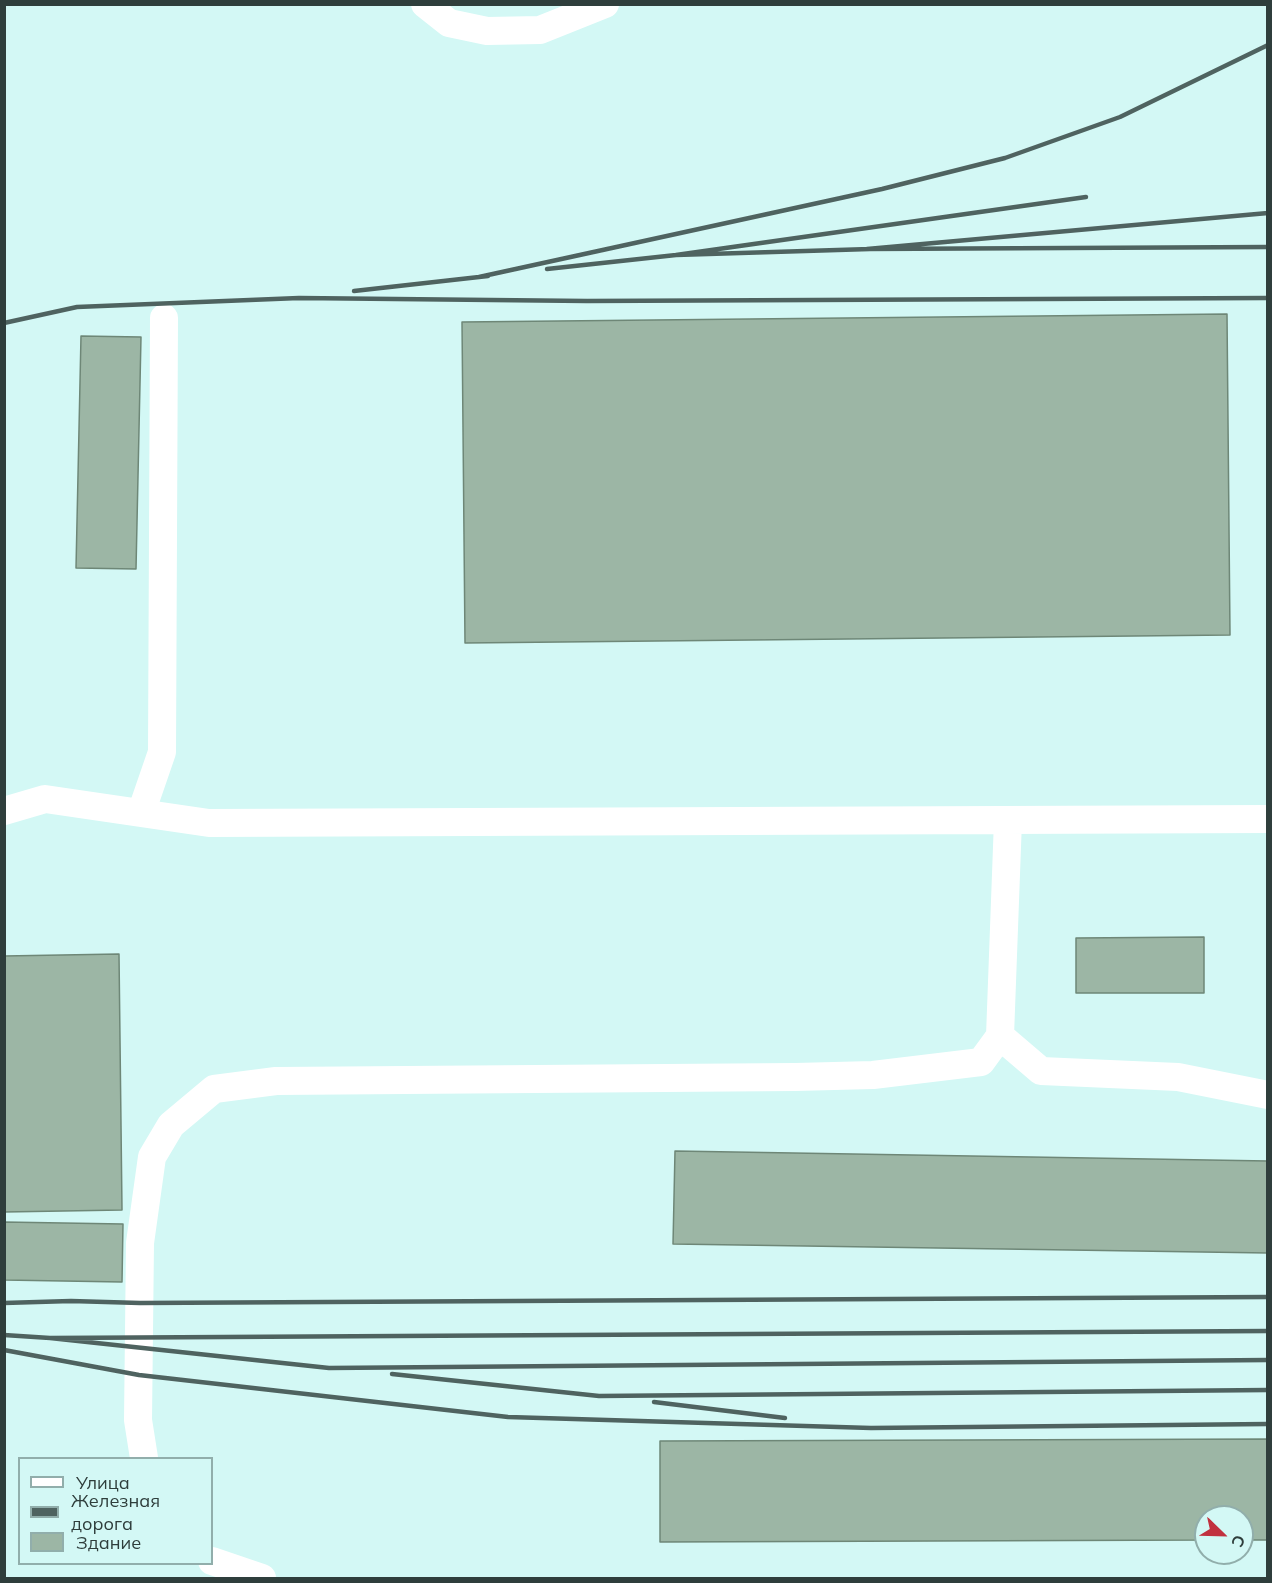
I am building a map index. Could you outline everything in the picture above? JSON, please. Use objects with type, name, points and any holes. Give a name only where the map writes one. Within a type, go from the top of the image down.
[{"type":"street","points":[[425,4],[449,23],[487,31],[540,30],[605,4]]},
{"type":"street","points":[[141,813],[162,752],[164,318]]},
{"type":"street","points":[[4,811],[45,799],[209,823],[1268,819]]},
{"type":"street","points":[[144,1457],[138,1420],[140,1243],[152,1157],[171,1125],[214,1089],[276,1081],[873,1075],[981,1062],[1000,1036],[1008,820]]},
{"type":"street","points":[[1000,1036],[1041,1071],[1179,1077],[1268,1095]]},
{"type":"street","points":[[213,1561],[262,1578]]},
{"type":"building","points":[[1227,314],[1230,635],[465,643],[462,322]]},
{"type":"building","points":[[81,336],[141,337],[136,569],[76,568]]},
{"type":"building","points":[[1204,937],[1204,993],[1076,993],[1076,938]]},
{"type":"building","points":[[119,954],[122,1210],[4,1212],[4,956]]},
{"type":"building","points":[[675,1151],[1268,1161],[1268,1253],[673,1244]]},
{"type":"building","points":[[4,1222],[123,1224],[122,1282],[4,1280]]},
{"type":"building","points":[[1268,1439],[1268,1540],[1254,1540],[1254,1505],[1194,1505],[1194,1540],[660,1542],[660,1441]]},
{"type":"railway","points":[[479,277],[882,189],[1005,158],[1120,117],[1268,45]]},
{"type":"railway","points":[[870,249],[676,255],[1086,197]]},
{"type":"railway","points":[[1268,213],[867,249],[1268,247]]},
{"type":"railway","points":[[547,269],[676,255]]},
{"type":"railway","points":[[354,291],[488,276]]},
{"type":"railway","points":[[4,323],[77,307],[299,298],[587,301],[1268,298]]},
{"type":"railway","points":[[4,1303],[1268,1297]]},
{"type":"railway","points":[[1268,1331],[50,1338],[329,1368],[1268,1360]]},
{"type":"railway","points":[[4,1335],[50,1338]]},
{"type":"railway","points":[[4,1350],[139,1375],[508,1417],[871,1428],[1268,1424]]},
{"type":"railway","points":[[392,1374],[599,1396],[1268,1390]]},
{"type":"railway","points":[[654,1402],[785,1418]]}]
